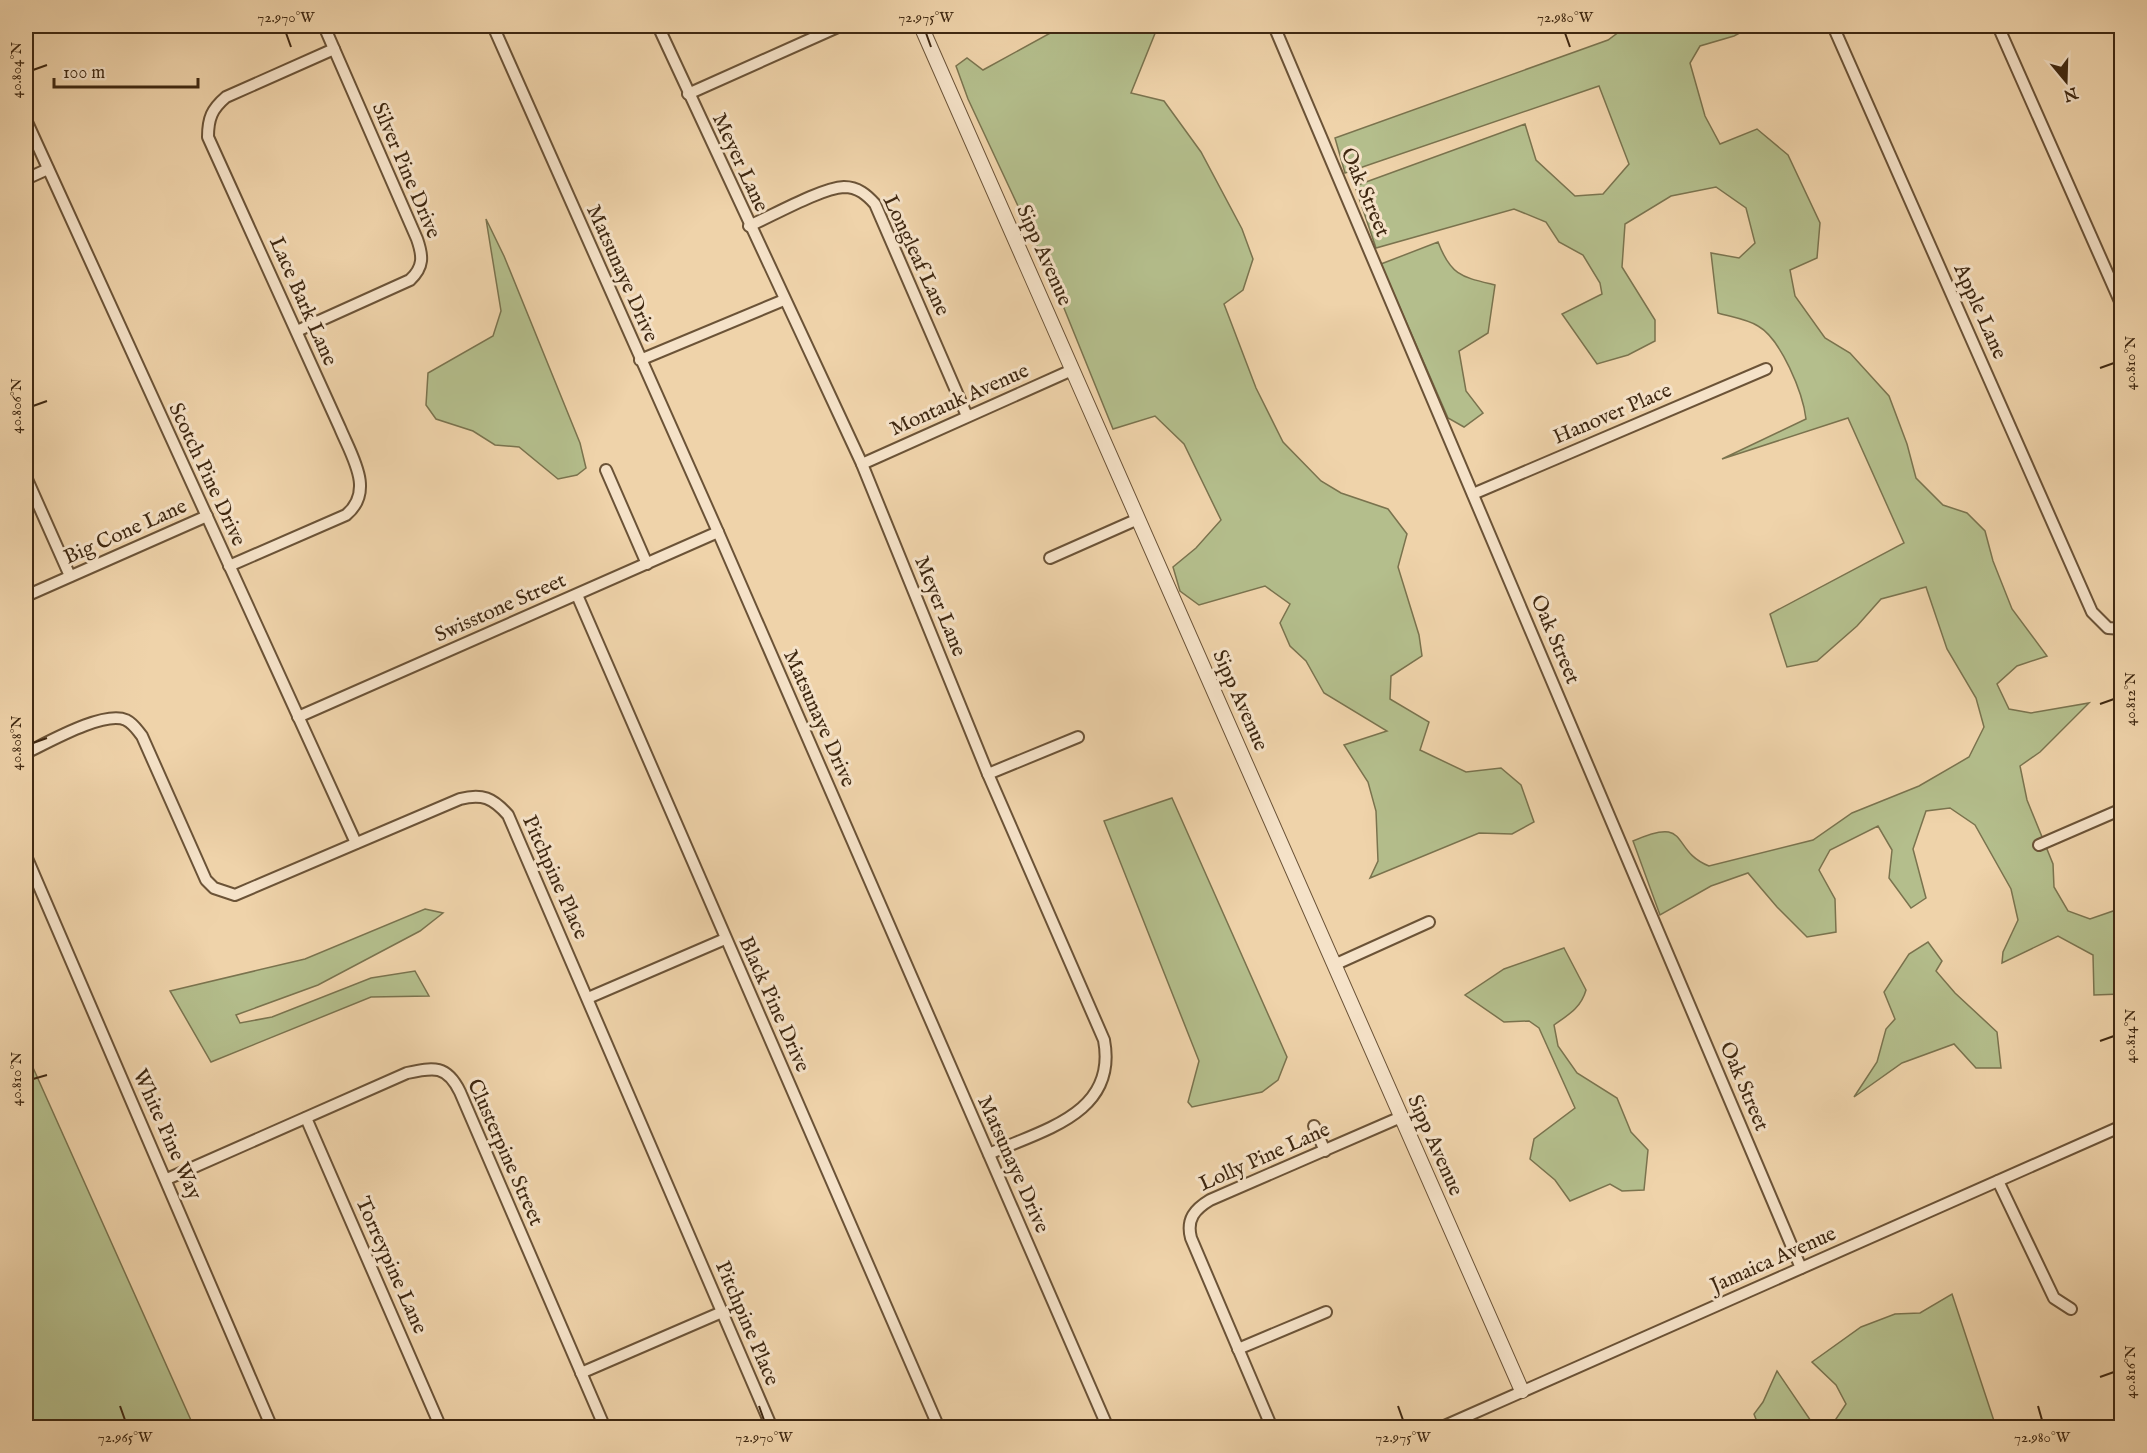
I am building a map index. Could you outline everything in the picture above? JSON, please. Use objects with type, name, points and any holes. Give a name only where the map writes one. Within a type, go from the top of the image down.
[{"type":"street","name":"Silver Pine Drive","points":[[297,331],[410,280],[419,271],[422,260],[417,239],[324,26]]},
{"type":"street","name":"Matsunaye Drive","points":[[493,26],[718,532],[1108,1428]]},
{"type":"street","name":"Meyer Lane","points":[[657,26],[862,464],[988,774],[1104,1040],[1108,1059],[1104,1080],[1093,1098],[1079,1113],[989,1154]]},
{"type":"street","points":[[688,94],[840,26]]},
{"type":"street","name":"Sipp Avenue","points":[[921,26],[1522,1391]]},
{"type":"street","name":"Oak Street","points":[[1274,26],[1801,1268]]},
{"type":"street","name":"Apple Lane","points":[[1833,26],[2092,612],[2108,628],[2121,629]]},
{"type":"street","points":[[1998,26],[2121,306]]},
{"type":"street","name":"Lace Bark Lane","points":[[229,566],[346,515],[357,506],[361,495],[358,473],[297,331],[208,137],[208,124],[212,109],[226,97],[334,49]]},
{"type":"street","name":"Scotch Pine Drive","points":[[26,120],[356,843]]},
{"type":"street","points":[[26,179],[48,169]]},
{"type":"street","name":"Longleaf Lane","points":[[749,226],[826,192],[845,187],[865,192],[875,204],[967,416]]},
{"type":"street","points":[[640,360],[784,300]]},
{"type":"street","name":"Montauk Avenue","points":[[862,464],[1072,369]]},
{"type":"street","name":"Hanover Place","points":[[1473,494],[1766,369]]},
{"type":"street","points":[[606,470],[647,564]]},
{"type":"street","points":[[26,477],[70,576]]},
{"type":"street","name":"Big Cone Lane","points":[[26,596],[207,516]]},
{"type":"street","points":[[1050,558],[1138,519]]},
{"type":"street","name":"Swisstone Street","points":[[298,717],[718,532]]},
{"type":"street","name":"Black Pine Drive","points":[[577,595],[939,1428]]},
{"type":"street","name":"Pitchpine Place","points":[[26,753],[97,721],[124,719],[134,725],[142,736],[206,880],[213,888],[235,896],[249,892],[460,799],[474,795],[487,797],[498,804],[508,815],[772,1428]]},
{"type":"street","points":[[988,774],[1078,737]]},
{"type":"street","points":[[2039,845],[2121,809]]},
{"type":"street","name":"White Pine Way","points":[[26,856],[167,1179],[272,1428]]},
{"type":"street","points":[[1334,965],[1429,922]]},
{"type":"street","points":[[588,998],[725,939]]},
{"type":"street","name":"Clusterpine Street","points":[[167,1179],[408,1073],[428,1068],[441,1070],[454,1079],[605,1428]]},
{"type":"street","name":"Lolly Pine Lane","points":[[1272,1428],[1191,1238],[1188,1227],[1191,1218],[1198,1207],[1210,1200],[1401,1117]]},
{"type":"street","name":"Torreypine Lane","points":[[306,1118],[441,1428]]},
{"type":"street","points":[[1314,1126],[1325,1151]]},
{"type":"street","name":"Jamaica Avenue","points":[[1440,1428],[2121,1126]]},
{"type":"street","points":[[1998,1181],[2054,1298],[2071,1309]]},
{"type":"street","points":[[581,1373],[722,1312]]},
{"type":"street","points":[[1238,1349],[1326,1312]]},
{"type":"green space","points":[[1063,26],[1158,26],[1131,93],[1164,101],[1201,152],[1242,229],[1253,259],[1243,290],[1224,304],[1256,388],[1283,442],[1321,481],[1341,493],[1388,509],[1407,534],[1398,567],[1419,635],[1422,656],[1391,676],[1390,699],[1429,722],[1420,750],[1466,772],[1501,768],[1521,785],[1534,822],[1512,834],[1479,833],[1370,878],[1378,861],[1376,811],[1368,782],[1344,745],[1387,731],[1324,693],[1306,661],[1290,646],[1280,623],[1290,604],[1265,586],[1199,605],[1180,591],[1173,567],[1196,548],[1221,520],[1184,444],[1155,416],[1113,429],[1053,281],[968,99],[956,66],[967,58],[983,70]]},
{"type":"green space","points":[[1627,26],[1753,26],[1734,36],[1700,46],[1690,63],[1705,116],[1720,144],[1757,129],[1788,155],[1820,223],[1817,258],[1790,270],[1795,296],[1825,338],[1850,353],[1889,396],[1907,444],[1916,478],[1943,505],[1967,513],[1985,531],[1993,561],[2012,609],[2047,656],[2017,666],[1997,684],[2009,709],[2031,713],[2089,703],[2040,752],[2020,766],[2027,800],[2053,864],[2054,887],[2068,911],[2090,919],[2113,911],[2121,903],[2121,994],[2094,995],[2093,955],[2058,936],[2002,963],[2003,952],[2018,920],[2011,889],[1975,825],[1950,808],[1926,811],[1913,849],[1926,898],[1911,908],[1889,878],[1892,850],[1878,826],[1830,850],[1819,870],[1835,899],[1836,932],[1807,937],[1748,873],[1711,886],[1660,915],[1633,841],[1652,834],[1672,833],[1689,852],[1709,866],[1813,840],[1852,813],[1919,786],[1969,757],[1984,727],[1976,698],[1947,649],[1926,587],[1881,599],[1857,626],[1817,661],[1787,667],[1770,614],[1904,543],[1848,418],[1722,459],[1806,419],[1796,382],[1775,342],[1758,326],[1718,313],[1711,253],[1739,258],[1755,243],[1746,208],[1716,187],[1671,196],[1625,224],[1622,267],[1655,320],[1655,341],[1628,355],[1597,364],[1562,314],[1602,294],[1600,283],[1583,255],[1559,242],[1546,222],[1514,209],[1376,248],[1355,186],[1525,124],[1536,160],[1575,196],[1603,194],[1629,164],[1599,86],[1345,173],[1335,138],[1608,40]]},
{"type":"green space","points":[[486,219],[504,256],[580,443],[586,468],[577,475],[558,479],[519,447],[495,445],[473,431],[436,419],[426,405],[428,373],[493,336],[501,311]]},
{"type":"green space","points":[[1438,242],[1448,262],[1459,273],[1474,280],[1495,285],[1488,333],[1459,351],[1466,391],[1483,413],[1464,427],[1448,418],[1381,264]]},
{"type":"green space","points":[[1172,798],[1287,1057],[1278,1080],[1262,1092],[1192,1107],[1188,1102],[1199,1061],[1104,821]]},
{"type":"green space","points":[[425,909],[443,913],[420,931],[318,985],[236,1015],[240,1023],[272,1017],[371,978],[415,971],[429,996],[371,997],[211,1062],[170,991],[305,959]]},
{"type":"green space","points":[[1928,942],[1942,961],[1936,971],[1955,993],[1997,1032],[2001,1068],[1976,1068],[1954,1044],[1902,1063],[1854,1097],[1877,1062],[1886,1029],[1895,1019],[1884,992],[1909,954]]},
{"type":"green space","points":[[1564,948],[1586,990],[1577,1006],[1554,1025],[1558,1046],[1577,1073],[1617,1098],[1631,1132],[1648,1150],[1644,1190],[1622,1191],[1610,1184],[1570,1201],[1555,1180],[1530,1159],[1534,1139],[1575,1108],[1539,1028],[1529,1021],[1504,1022],[1465,995],[1504,969]]},
{"type":"green space","points":[[26,1052],[194,1427],[26,1427]]},
{"type":"green space","points":[[1952,1294],[1996,1427],[1823,1427],[1832,1425],[1846,1404],[1836,1385],[1812,1362],[1861,1327],[1895,1314],[1920,1313]]},
{"type":"green space","points":[[1777,1371],[1815,1427],[1759,1427],[1754,1414],[1763,1402]]}]
